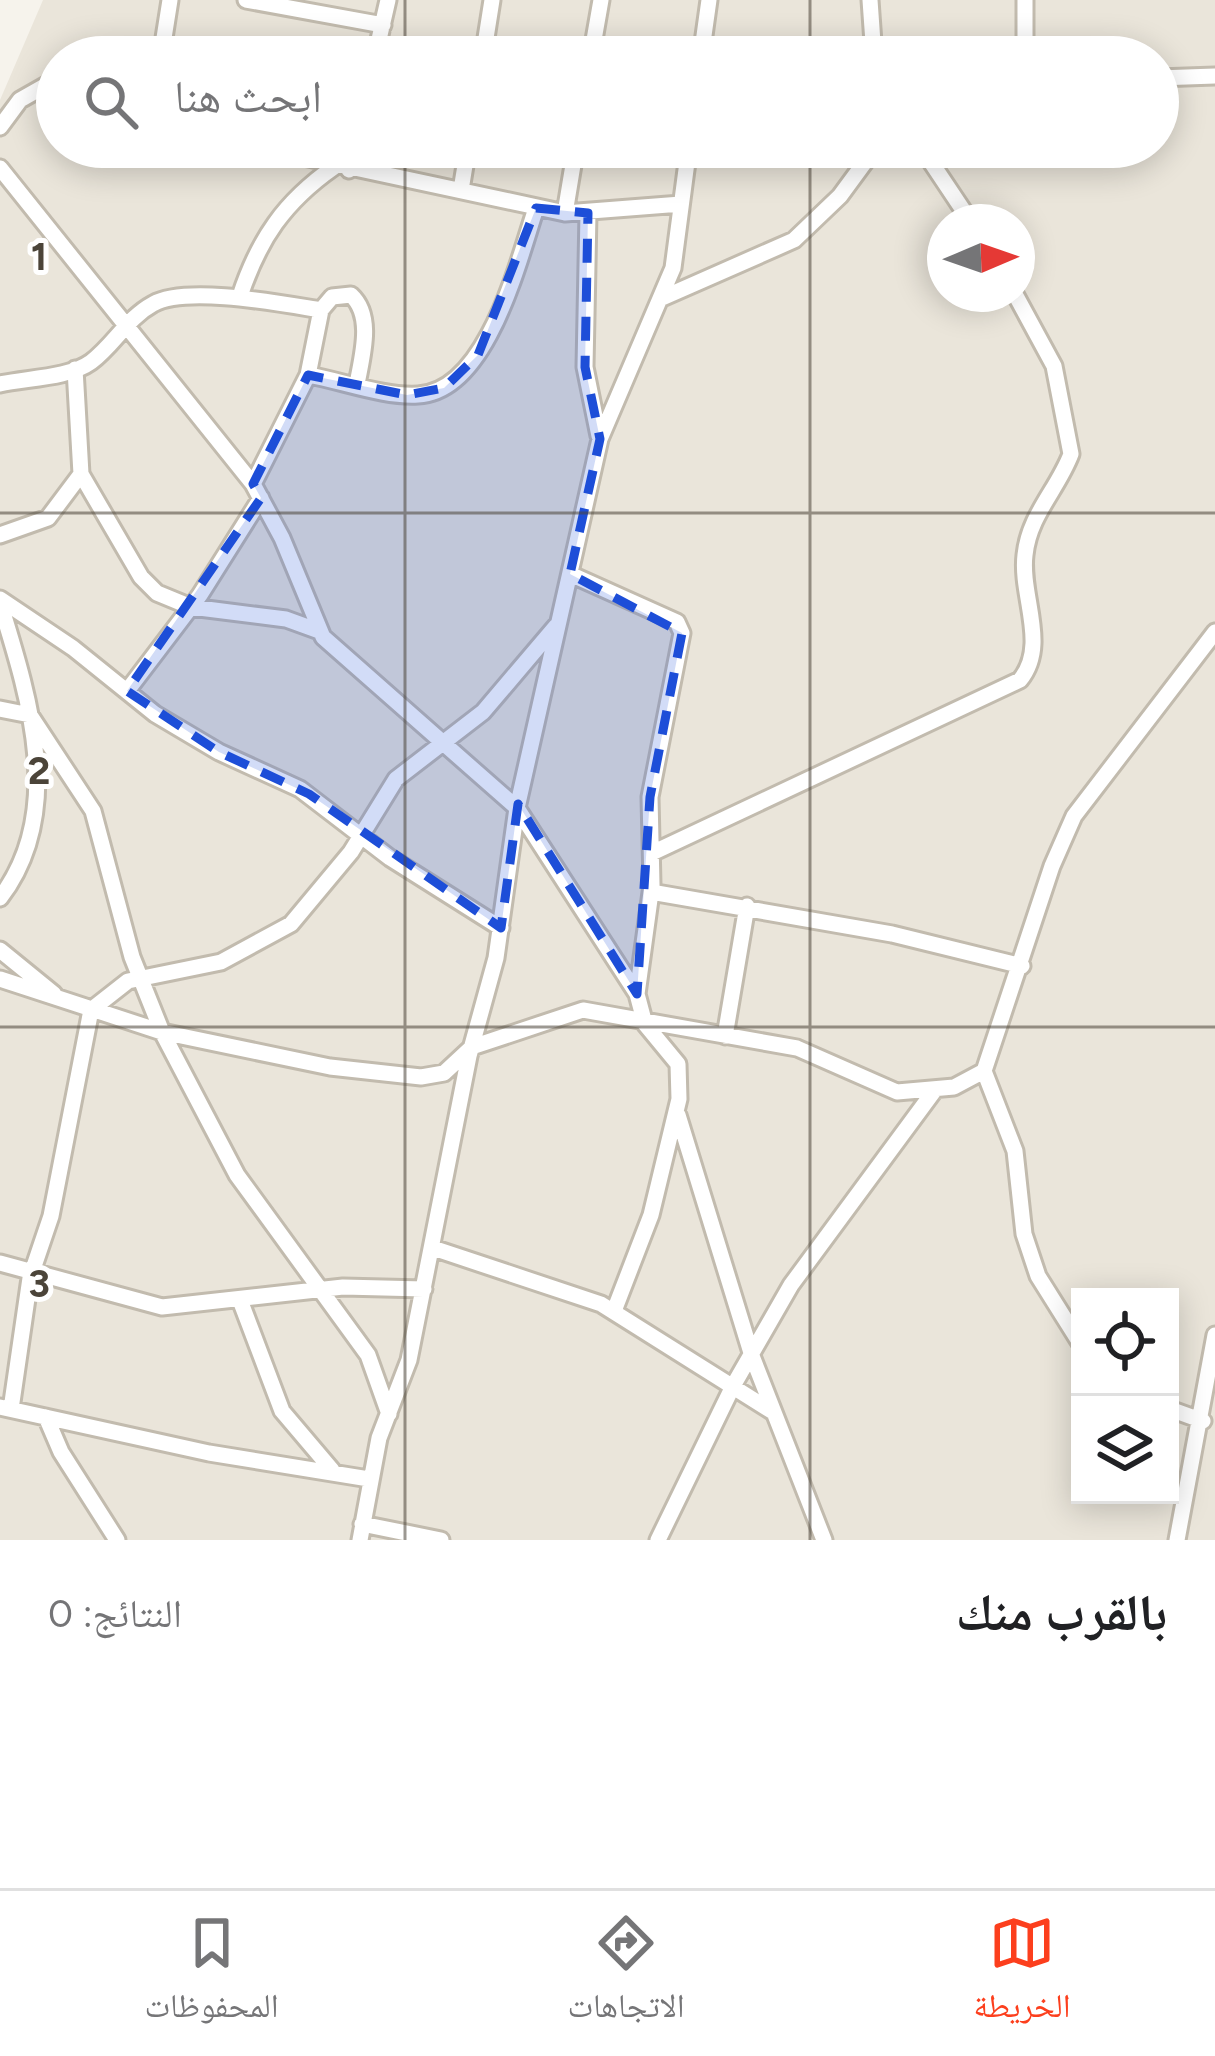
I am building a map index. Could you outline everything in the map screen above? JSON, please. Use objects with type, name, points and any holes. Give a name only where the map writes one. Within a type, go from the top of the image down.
[{"type":"street","points":[[164,36],[170,0]]},
{"type":"street","points":[[246,0],[382,26]]},
{"type":"street","points":[[380,36],[388,0]]},
{"type":"street","points":[[486,36],[492,0]]},
{"type":"street","points":[[595,36],[601,0]]},
{"type":"street","points":[[704,36],[709,0]]},
{"type":"street","points":[[870,0],[873,36]]},
{"type":"street","points":[[1025,0],[1025,36]]},
{"type":"street","points":[[1179,77],[1215,76]]},
{"type":"street","points":[[0,127],[20,100],[36,91]]},
{"type":"street","points":[[0,168],[257,491],[319,631]]},
{"type":"street","points":[[240,296],[267,230],[284,207],[342,168],[565,213],[681,204]]},
{"type":"street","points":[[461,190],[465,168]]},
{"type":"street","points":[[565,213],[572,168]]},
{"type":"street","points":[[441,1540],[361,1532],[369,1479],[404,1379],[424,1289],[501,928],[518,808],[600,439],[673,268],[686,168]]},
{"type":"street","points":[[660,299],[794,241],[840,196],[861,168]]},
{"type":"street","points":[[935,168],[959,204]]},
{"type":"street","points":[[308,375],[424,395],[458,377],[487,338],[536,208]]},
{"type":"street","points":[[588,213],[585,367],[600,439]]},
{"type":"street","points":[[0,384],[89,364],[124,326],[155,302],[175,297],[240,296],[321,310]]},
{"type":"street","points":[[127,691],[191,607],[257,491],[308,375],[321,310],[332,297],[356,297],[365,331],[357,384]]},
{"type":"street","points":[[652,853],[1020,680],[1031,667],[1034,627],[1023,576],[1025,548],[1034,518],[1071,454],[1054,366],[1025,312]]},
{"type":"street","points":[[75,369],[81,475],[141,577],[157,593],[191,607],[286,619],[319,631],[518,808],[638,994],[645,1024],[678,1064],[677,1112],[651,1215],[614,1311]]},
{"type":"street","points":[[0,535],[48,518],[81,475]]},
{"type":"street","points":[[570,574],[681,627],[650,797],[651,892],[638,994]]},
{"type":"street","points":[[0,601],[219,752],[300,788],[361,837],[501,928]]},
{"type":"street","points":[[0,601],[30,716],[37,779],[33,838],[20,870],[0,898]]},
{"type":"street","points":[[369,1479],[233,1458],[5,1408],[32,1271],[51,1216],[91,1010],[110,991],[140,977],[198,970],[262,943],[311,906],[396,779],[483,712],[558,624]]},
{"type":"street","points":[[0,979],[162,1032],[330,1066],[421,1077],[444,1073],[472,1047],[583,1010],[797,1048],[897,1092],[965,1084],[984,1071],[1052,866],[1074,815],[1215,632]]},
{"type":"street","points":[[0,709],[30,716],[93,811],[140,977],[162,1032],[237,1175],[371,1360],[389,1414]]},
{"type":"street","points":[[651,892],[747,906],[1022,966]]},
{"type":"street","points":[[725,1036],[747,906]]},
{"type":"street","points":[[0,950],[63,1001]]},
{"type":"street","points":[[984,1071],[1015,1150],[1024,1234],[1038,1276],[1071,1329]]},
{"type":"street","points":[[658,1540],[733,1386],[796,1277],[934,1091]]},
{"type":"street","points":[[677,1112],[752,1356],[824,1540]]},
{"type":"street","points":[[433,1248],[574,1292],[614,1311],[777,1415]]},
{"type":"street","points":[[0,1263],[150,1305],[319,1289],[424,1289]]},
{"type":"street","points":[[240,1300],[282,1411],[332,1470]]},
{"type":"street","points":[[1177,1540],[1203,1421],[1215,1335]]},
{"type":"street","points":[[1179,1412],[1203,1421]]},
{"type":"street","points":[[46,1417],[61,1452],[116,1540]]},
{"type":"highlighted area","points":[[536,208],[588,213],[585,367],[600,439],[570,574],[682,633],[650,797],[637,994],[518,804],[501,928],[309,794],[219,752],[127,691],[261,498],[253,484],[308,375],[407,395],[444,388],[478,355]]},
{"type":"shaded area","points":[[43,0],[1215,0],[1215,1540],[0,1540],[0,100]]}]
